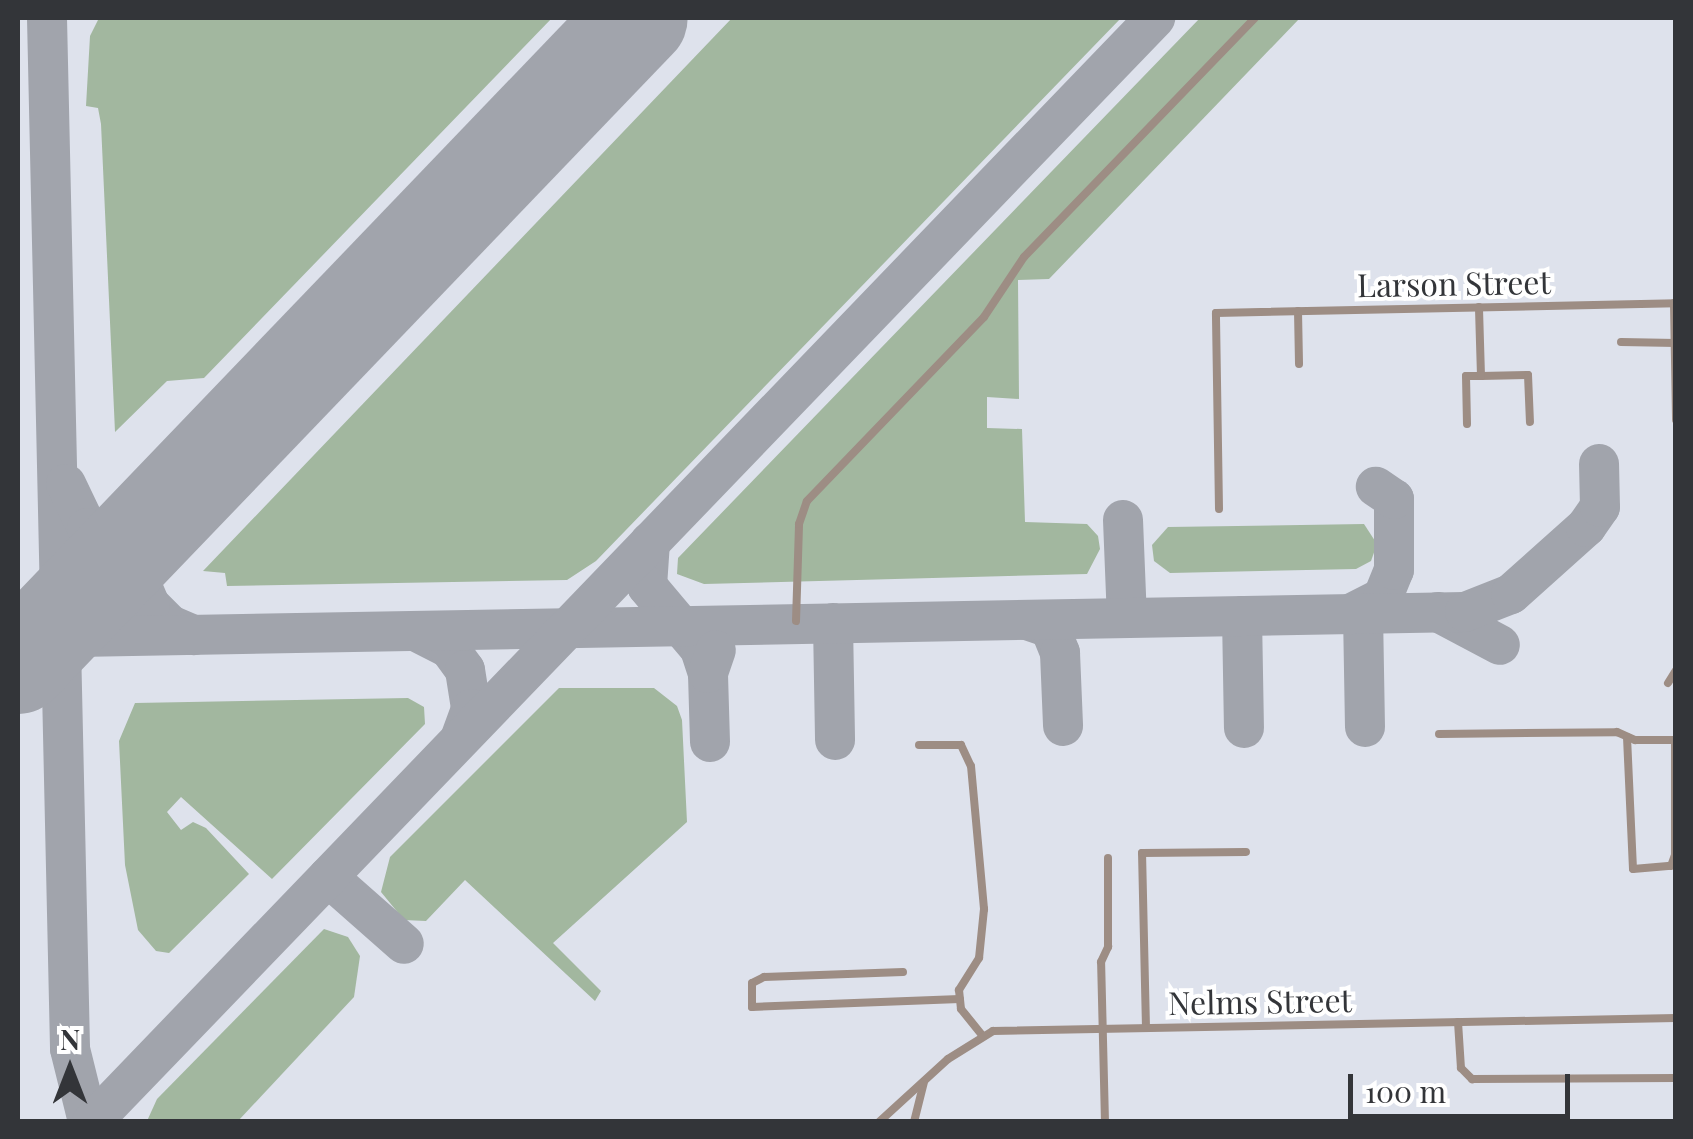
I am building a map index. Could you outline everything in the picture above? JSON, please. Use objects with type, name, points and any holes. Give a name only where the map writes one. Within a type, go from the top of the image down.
[{"type":"lane","points":[[796,621],[797,537],[806,501],[984,317],[1024,257],[1255,18]]},
{"type":"lane","points":[[1675,304],[1676,420]]},
{"type":"lane","name":"Larson Street","points":[[1219,509],[1216,312],[1675,304]]},
{"type":"lane","points":[[1479,307],[1480,376]]},
{"type":"lane","points":[[1298,310],[1299,364]]},
{"type":"lane","points":[[1621,342],[1675,343]]},
{"type":"lane","points":[[1467,424],[1466,376],[1528,375],[1530,422]]},
{"type":"lane","points":[[1668,682],[1676,670]]},
{"type":"lane","points":[[1439,734],[1627,736],[1675,740],[1675,855],[1670,866],[1633,869],[1627,736]]},
{"type":"lane","points":[[919,746],[961,746],[971,766],[984,909],[979,958],[960,999]]},
{"type":"lane","points":[[1146,1028],[1142,853],[1246,852]]},
{"type":"lane","points":[[1105,1122],[1103,1029],[1108,858]]},
{"type":"lane","points":[[903,972],[764,977],[752,982],[752,1007],[960,999]]},
{"type":"lane","points":[[879,1122],[926,1078],[982,1035],[960,999]]},
{"type":"lane","name":"Nelms Street","points":[[982,1035],[1103,1029],[1676,1018]]},
{"type":"lane","points":[[1458,1022],[1462,1068],[1472,1079],[1676,1078]]},
{"type":"lane","points":[[914,1122],[926,1078]]},
{"type":"green space","points":[[99,18],[552,18],[204,378],[167,381],[115,432],[101,124],[98,108],[86,106],[90,36]]},
{"type":"green space","points":[[732,18],[1121,18],[596,561],[567,580],[227,586],[225,573],[203,571]]},
{"type":"green space","points":[[1200,18],[1300,18],[1049,279],[1018,280],[1019,399],[987,397],[987,428],[1022,429],[1025,522],[1087,524],[1098,536],[1100,549],[1087,574],[704,584],[677,574],[678,558]]},
{"type":"green space","points":[[1364,524],[1377,544],[1371,561],[1356,569],[1170,573],[1154,561],[1152,545],[1168,527]]},
{"type":"green space","points":[[559,688],[654,688],[677,706],[682,720],[687,822],[553,943],[601,991],[595,1001],[465,880],[426,921],[404,920],[381,892],[390,857]]},
{"type":"green space","points":[[408,698],[424,707],[425,724],[272,879],[181,797],[167,812],[181,830],[193,822],[206,828],[249,874],[169,953],[156,951],[138,930],[125,865],[119,741],[135,703]]},
{"type":"green space","points":[[324,929],[348,937],[360,956],[354,997],[238,1121],[147,1121],[157,1099]]},
{"type":"taxiway","points":[[47,18],[70,1049],[88,1122]]},
{"type":"taxiway","points":[[587,68],[624,18]]},
{"type":"taxiway","points":[[92,1122],[1155,18]]},
{"type":"taxiway","points":[[18,665],[42,647],[77,637],[1465,612],[1511,594],[1586,527],[1600,507],[1599,464]]},
{"type":"taxiway","points":[[66,484],[87,528],[124,579],[170,625],[194,635]]},
{"type":"taxiway","points":[[1350,614],[1383,597],[1394,570],[1394,499],[1376,487]]},
{"type":"taxiway","points":[[150,605],[140,582],[140,554],[179,499]]},
{"type":"taxiway","points":[[1123,520],[1127,618]]},
{"type":"taxiway","points":[[650,542],[647,586],[700,649],[708,673]]},
{"type":"taxiway","points":[[1438,612],[1500,645]]},
{"type":"taxiway","points":[[1363,613],[1365,727]]},
{"type":"taxiway","points":[[1242,616],[1244,728]]},
{"type":"taxiway","points":[[1027,620],[1050,628],[1060,653],[1063,726]]},
{"type":"taxiway","points":[[833,623],[835,740]]},
{"type":"taxiway","points":[[415,631],[449,648],[465,670],[471,709],[461,737]]},
{"type":"taxiway","points":[[710,742],[708,673],[716,650]]},
{"type":"taxiway","points":[[328,877],[404,944]]},
{"type":"runway","points":[[18,664],[638,18]]}]
